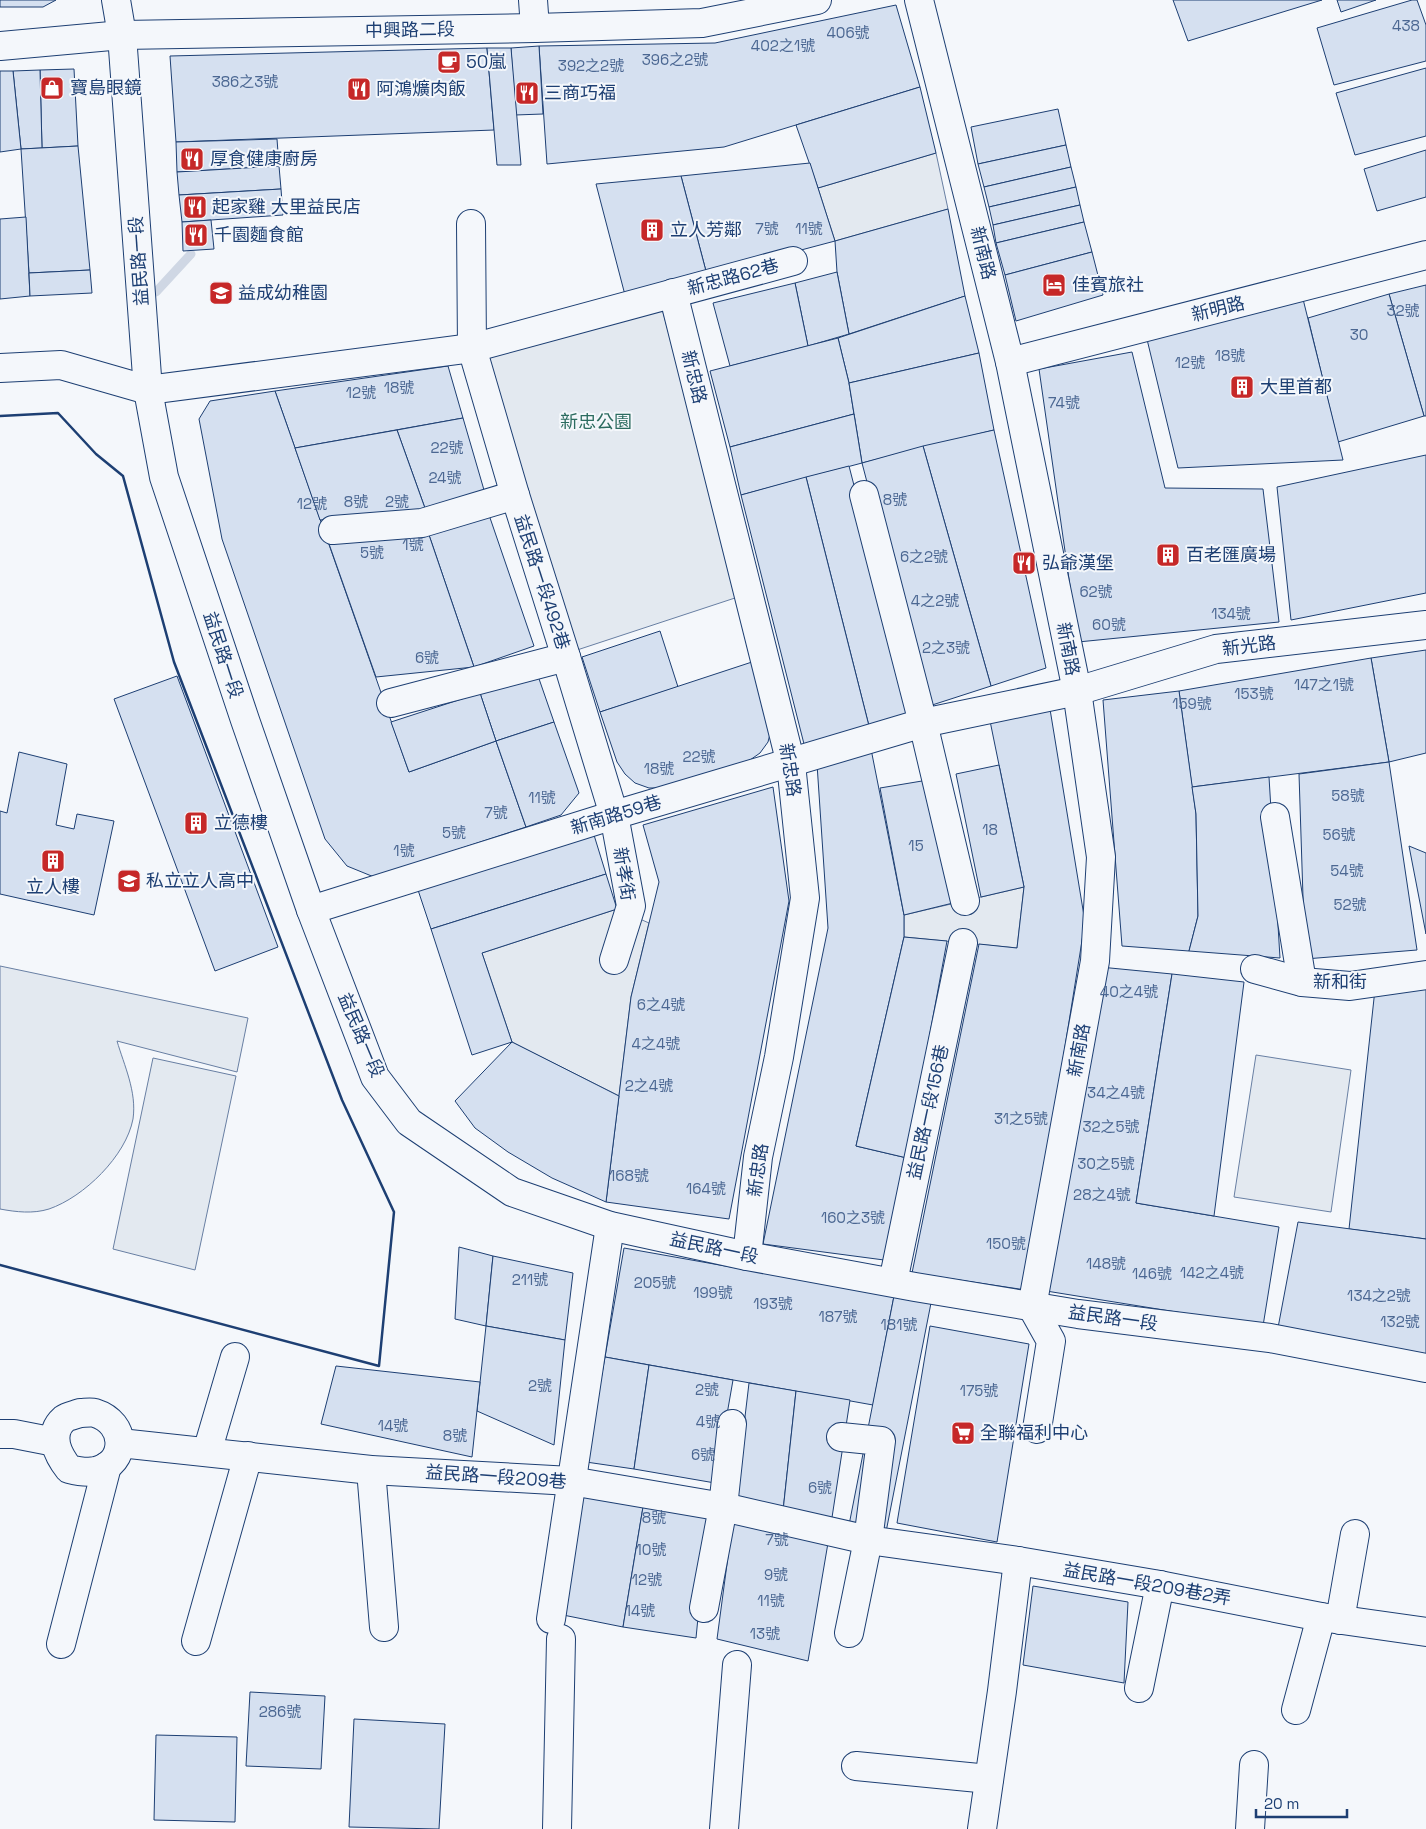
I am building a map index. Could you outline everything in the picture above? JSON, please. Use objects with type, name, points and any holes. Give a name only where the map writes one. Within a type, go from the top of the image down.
[{"type":"street","name":"益民路一段","points":[[116,0],[122,35],[148,390],[164,478],[311,910],[375,1077],[409,1122],[512,1192],[610,1226],[747,1256],[893,1282],[1078,1314],[1270,1338],[1426,1368]]},
{"type":"street","points":[[533,0],[535,28]]},
{"type":"street","name":"中興路二段","points":[[0,46],[122,35],[535,28],[702,22],[818,0]]},
{"type":"street","name":"新南路","points":[[919,0],[1010,362],[1077,691],[1101,857],[1095,961],[1032,1306]]},
{"type":"street","name":"益民路一段492巷","points":[[471,224],[472,348],[515,495],[614,815]]},
{"type":"street","name":"新明路","points":[[1010,362],[1426,255]]},
{"type":"street","name":"新忠路62巷","points":[[673,293],[794,261]]},
{"type":"street","points":[[0,368],[61,365],[148,390],[472,348],[673,293]]},
{"type":"street","name":"新忠路","points":[[673,293],[791,764],[805,898],[779,1057],[758,1157],[747,1256]]},
{"type":"street","points":[[333,530],[422,523],[515,495]]},
{"type":"street","points":[[864,495],[923,723],[965,901]]},
{"type":"street","name":"新光路","points":[[1077,691],[1216,649],[1426,625]]},
{"type":"street","points":[[391,703],[566,657]]},
{"type":"street","name":"新南路59巷","points":[[311,910],[614,815],[791,764],[923,723],[1077,691]]},
{"type":"street","name":"新孝街","points":[[614,815],[631,906],[614,960]]},
{"type":"street","points":[[1275,817],[1302,982]]},
{"type":"street","name":"益民路一段156巷","points":[[893,1282],[963,943]]},
{"type":"street","name":"新和街","points":[[1255,969],[1302,982],[1350,986],[1426,975]]},
{"type":"street","points":[[557,1829],[556,1629],[571,1481],[610,1226]]},
{"type":"street","points":[[1032,1306],[1051,1341],[1037,1429]]},
{"type":"street","points":[[208,1452],[235,1357]]},
{"type":"street","points":[[61,1644],[114,1455],[116,1428],[106,1419],[94,1413],[80,1413],[65,1418],[57,1429],[55,1442],[60,1458],[69,1470],[94,1471],[114,1455]]},
{"type":"street","points":[[704,1608],[723,1507],[732,1424]]},
{"type":"street","points":[[0,1434],[14,1434],[55,1442]]},
{"type":"street","points":[[841,1437],[882,1441],[868,1540],[849,1633]]},
{"type":"street","name":"益民路一段209巷","points":[[114,1455],[208,1452],[372,1470],[571,1481],[723,1507],[868,1540]]},
{"type":"street","points":[[196,1641],[248,1456]]},
{"type":"street","points":[[372,1470],[384,1627]]},
{"type":"street","points":[[1296,1710],[1330,1619],[1355,1534]]},
{"type":"street","name":"益民路一段209巷2弄","points":[[868,1540],[1018,1561],[1160,1585],[1330,1619],[1426,1632]]},
{"type":"street","points":[[982,1829],[1018,1561]]},
{"type":"street","points":[[1139,1688],[1160,1585]]},
{"type":"street","points":[[724,1829],[737,1665]]},
{"type":"street","points":[[1250,1829],[1254,1764]]},
{"type":"street","points":[[856,1766],[989,1779]]},
{"type":"green space","points":[[936,153],[948,209],[835,241],[818,188]]},
{"type":"green space","name":"新忠公園","points":[[661,305],[741,596],[568,653],[476,354]]},
{"type":"green space","points":[[1024,887],[1017,948],[904,937],[904,915]]},
{"type":"green space","points":[[617,909],[649,923],[631,997],[619,1096],[512,1042],[482,953]]},
{"type":"green space","points":[[0,966],[248,1018],[237,1072],[117,1041],[132,1089],[134,1109],[129,1133],[113,1161],[76,1195],[49,1209],[37,1212],[24,1212],[0,1209]]},
{"type":"green space","points":[[1256,1055],[1351,1070],[1331,1212],[1234,1197]]},
{"type":"green space","points":[[153,1058],[236,1076],[195,1270],[113,1249]]},
{"type":"building","points":[[0,0],[56,0],[43,7],[0,7]]},
{"type":"building","points":[[1173,0],[1322,0],[1188,41]]},
{"type":"building","points":[[1337,0],[1376,0],[1341,12]]},
{"type":"building","points":[[1417,0],[1426,25],[1426,61],[1334,85],[1317,28]]},
{"type":"building","points":[[896,5],[920,87],[724,147],[547,164],[539,46],[715,43]]},
{"type":"building","points":[[539,46],[543,114],[515,115],[511,48]]},
{"type":"building","points":[[487,48],[494,130],[176,142],[170,56]]},
{"type":"building","points":[[487,48],[511,48],[521,165],[497,165]]},
{"type":"building","points":[[1426,68],[1426,136],[1355,155],[1336,93]]},
{"type":"building","points":[[74,69],[78,146],[42,148],[40,70]]},
{"type":"building","points":[[40,70],[42,148],[21,149],[13,71]]},
{"type":"building","points":[[0,71],[13,71],[21,149],[0,152]]},
{"type":"building","points":[[920,87],[936,153],[818,188],[796,125]]},
{"type":"building","points":[[1058,109],[1066,145],[978,164],[971,127]]},
{"type":"building","points":[[277,139],[279,166],[177,172],[176,142]]},
{"type":"building","points":[[1066,145],[1071,167],[984,187],[978,164]]},
{"type":"building","points":[[78,146],[90,270],[29,273],[21,149]]},
{"type":"building","points":[[1426,150],[1426,197],[1377,211],[1364,169]]},
{"type":"building","points":[[810,163],[835,241],[707,275],[681,176]]},
{"type":"building","points":[[279,166],[281,189],[179,195],[177,172]]},
{"type":"building","points":[[1071,167],[1076,187],[989,207],[984,187]]},
{"type":"building","name":"立人芳鄰","points":[[681,176],[707,275],[625,295],[596,184]]},
{"type":"building","points":[[1076,187],[1080,205],[993,225],[989,207]]},
{"type":"building","points":[[281,189],[283,215],[182,222],[179,195]]},
{"type":"building","points":[[1080,205],[1084,222],[996,243],[993,225]]},
{"type":"building","points":[[948,209],[965,296],[849,334],[837,272],[835,241]]},
{"type":"building","points":[[26,217],[30,296],[0,299],[0,219]]},
{"type":"building","points":[[211,220],[214,249],[183,251],[182,222]]},
{"type":"building","points":[[1084,222],[1092,252],[1005,275],[996,243]]},
{"type":"building","name":"佳賓旅社","points":[[1092,252],[1103,295],[1016,321],[1005,275]]},
{"type":"building","points":[[90,270],[92,293],[30,296],[29,273]]},
{"type":"building","points":[[837,272],[849,334],[808,346],[795,283]]},
{"type":"building","points":[[795,283],[808,346],[730,366],[713,303]]},
{"type":"building","points":[[1426,285],[1426,416],[1424,416],[1389,294]]},
{"type":"building","points":[[1389,294],[1424,416],[1338,442],[1308,318]]},
{"type":"building","points":[[965,296],[979,353],[849,383],[838,338]]},
{"type":"building","name":"大里首都","points":[[1303,299],[1343,460],[1178,468],[1145,331]]},
{"type":"building","points":[[838,338],[854,414],[730,447],[710,371]]},
{"type":"building","name":"百老匯廣場","points":[[1132,352],[1165,488],[1263,489],[1279,622],[1078,642],[1039,369]]},
{"type":"building","points":[[979,353],[994,430],[862,463],[849,383]]},
{"type":"building","points":[[448,366],[463,418],[295,448],[275,391]]},
{"type":"building","points":[[275,391],[409,772],[496,741],[526,827],[374,877],[347,866],[325,839],[222,539],[199,419],[210,401]]},
{"type":"building","points":[[854,414],[862,463],[741,495],[730,447]]},
{"type":"building","points":[[463,418],[484,490],[426,511],[397,430]]},
{"type":"building","points":[[397,430],[426,511],[320,520],[295,448]]},
{"type":"building","points":[[994,430],[1046,668],[991,686],[923,446]]},
{"type":"building","points":[[923,446],[991,686],[926,707],[862,463]]},
{"type":"building","points":[[1426,455],[1426,593],[1291,620],[1277,487]]},
{"type":"building","points":[[849,466],[913,714],[869,726],[806,477]]},
{"type":"building","points":[[806,477],[869,726],[804,744],[741,495]]},
{"type":"building","points":[[488,512],[534,646],[474,667],[428,532]]},
{"type":"building","points":[[428,532],[474,667],[376,677],[328,541]]},
{"type":"building","points":[[660,631],[678,687],[600,712],[582,657]]},
{"type":"building","points":[[1426,650],[1426,753],[1389,762],[1371,658]]},
{"type":"building","points":[[1371,658],[1389,762],[1192,787],[1179,691]]},
{"type":"building","points":[[755,661],[771,730],[768,742],[760,753],[750,760],[662,788],[649,788],[635,783],[625,774],[617,762],[600,712]]},
{"type":"building","points":[[537,673],[554,722],[496,741],[480,693]]},
{"type":"building","name":"立德樓","points":[[177,676],[278,947],[215,971],[114,699]]},
{"type":"building","points":[[1179,691],[1196,814],[1198,916],[1189,951],[1122,946],[1103,700]]},
{"type":"building","points":[[480,693],[496,741],[409,772],[391,722]]},
{"type":"building","points":[[1048,697],[1085,922],[1026,1290],[912,1273],[979,944],[1017,948],[1024,887],[989,716]]},
{"type":"building","points":[[554,722],[579,793],[561,815],[526,827],[496,741]]},
{"type":"building","points":[[871,749],[904,915],[904,937],[856,1146],[907,1158],[884,1260],[763,1244],[828,928],[817,764]]},
{"type":"building","name":"立人樓","points":[[19,752],[67,764],[56,825],[74,829],[77,814],[114,821],[94,915],[0,894],[0,811],[7,813]]},
{"type":"building","points":[[1389,762],[1417,950],[1305,959],[1299,774]]},
{"type":"building","points":[[999,765],[1024,887],[981,897],[956,774]]},
{"type":"building","points":[[1269,777],[1280,958],[1189,951],[1198,916],[1196,814],[1192,787]]},
{"type":"building","points":[[928,780],[953,903],[904,915],[880,788]]},
{"type":"building","points":[[773,787],[789,901],[729,1219],[606,1202],[631,997],[659,882],[643,825]]},
{"type":"building","points":[[594,835],[606,874],[431,929],[418,890]]},
{"type":"building","points":[[1409,846],[1426,853],[1426,934]]},
{"type":"building","points":[[606,874],[617,909],[482,953],[512,1042],[472,1055],[431,929]]},
{"type":"building","points":[[904,937],[947,941],[907,1158],[856,1146]]},
{"type":"building","points":[[1100,967],[1172,974],[1136,1203],[1279,1227],[1263,1326],[1040,1290]]},
{"type":"building","points":[[1172,974],[1244,982],[1214,1216],[1136,1203]]},
{"type":"building","points":[[1376,980],[1426,985],[1426,1239],[1349,1229]]},
{"type":"building","points":[[512,1042],[619,1096],[606,1202],[552,1178],[508,1152],[475,1128],[455,1101]]},
{"type":"building","points":[[1298,1222],[1426,1239],[1426,1356],[1277,1333]]},
{"type":"building","points":[[459,1247],[493,1256],[486,1326],[455,1319]]},
{"type":"building","points":[[624,1248],[894,1296],[873,1405],[605,1357]]},
{"type":"building","points":[[493,1256],[573,1273],[565,1340],[486,1326]]},
{"type":"building","points":[[894,1296],[931,1303],[886,1532],[849,1525]]},
{"type":"building","points":[[486,1326],[565,1340],[554,1445],[477,1411]]},
{"type":"building","name":"全聯福利中心","points":[[930,1326],[1029,1344],[997,1542],[897,1523]]},
{"type":"building","points":[[605,1357],[649,1365],[634,1469],[586,1462]]},
{"type":"building","points":[[649,1365],[733,1380],[715,1483],[634,1469]]},
{"type":"building","points":[[336,1366],[480,1382],[472,1457],[321,1424]]},
{"type":"building","points":[[749,1383],[796,1391],[783,1511],[735,1501]]},
{"type":"building","points":[[796,1391],[850,1400],[831,1524],[783,1511]]},
{"type":"building","points":[[580,1483],[644,1501],[623,1627],[563,1615]]},
{"type":"building","points":[[644,1501],[708,1515],[696,1638],[623,1627]]},
{"type":"building","points":[[733,1519],[829,1537],[808,1661],[717,1639]]},
{"type":"building","points":[[1033,1586],[1128,1602],[1124,1683],[1023,1665]]},
{"type":"building","points":[[250,1692],[325,1696],[321,1769],[246,1766]]},
{"type":"building","points":[[354,1719],[445,1724],[439,1829],[349,1827]]},
{"type":"building","points":[[156,1735],[237,1737],[235,1822],[154,1820]]},
{"type":"waterway","points":[[156,292],[191,254]]},
{"type":"wall","points":[[0,416],[58,413],[96,454],[123,476],[174,662],[342,1100],[394,1212],[379,1366],[0,1265]]},
{"type":"place","name":"50嵐","points":[[449,62]]},
{"type":"place","name":"寶島眼鏡","points":[[52,88]]},
{"type":"place","name":"阿鴻爌肉飯","points":[[359,89]]},
{"type":"place","name":"三商巧福","points":[[527,93]]},
{"type":"place","name":"厚食健康廚房","points":[[192,159]]},
{"type":"place","name":"起家雞 大里益民店","points":[[195,207]]},
{"type":"place","name":"立人芳鄰","points":[[652,230]]},
{"type":"place","name":"千園麵食館","points":[[196,235]]},
{"type":"place","name":"佳賓旅社","points":[[1054,285]]},
{"type":"place","name":"益成幼稚園","points":[[221,293]]},
{"type":"place","name":"大里首都","points":[[1242,387]]},
{"type":"place","name":"百老匯廣場","points":[[1168,555]]},
{"type":"place","name":"弘爺漢堡","points":[[1024,563]]},
{"type":"place","name":"立德樓","points":[[196,823]]},
{"type":"place","name":"立人樓","points":[[53,861]]},
{"type":"place","name":"私立立人高中","points":[[129,881]]},
{"type":"place","name":"全聯福利中心","points":[[963,1433]]}]
